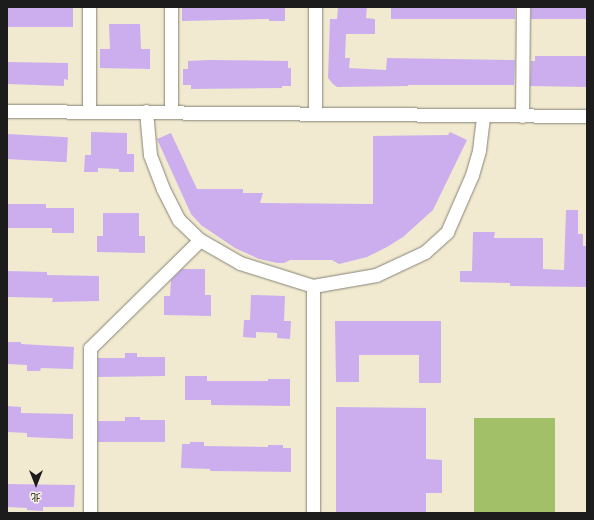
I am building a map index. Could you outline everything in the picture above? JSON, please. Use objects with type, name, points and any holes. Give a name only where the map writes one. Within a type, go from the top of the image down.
[{"type":"street","points":[[89,7],[89,111]]},
{"type":"street","points":[[171,7],[171,112]]},
{"type":"street","points":[[315,7],[315,113]]},
{"type":"street","points":[[522,116],[523,7]]},
{"type":"street","points":[[7,111],[587,116]]},
{"type":"street","points":[[146,111],[150,155],[163,189],[179,220],[200,240],[240,262],[313,286],[376,275],[425,252],[447,232],[472,175],[479,150],[483,115]]},
{"type":"street","points":[[90,513],[90,348],[200,240]]},
{"type":"street","points":[[313,286],[313,513]]},
{"type":"green space","points":[[474,418],[555,418],[555,513],[474,513]]},
{"type":"building","points":[[7,7],[73,7],[73,27],[7,27]]},
{"type":"building","points":[[182,7],[285,7],[285,21],[269,21],[269,19],[182,21]]},
{"type":"building","points":[[338,7],[367,7],[366,18],[375,19],[375,34],[346,34],[345,58],[350,58],[349,68],[386,70],[387,58],[515,60],[514,85],[337,87],[328,78],[330,19],[337,19]]},
{"type":"building","points":[[391,7],[515,7],[515,19],[391,19]]},
{"type":"building","points":[[531,7],[587,7],[587,19],[531,19]]},
{"type":"building","points":[[109,24],[140,24],[141,49],[150,49],[150,69],[100,68],[100,49],[110,49]]},
{"type":"building","points":[[535,56],[587,56],[587,87],[530,86],[531,61],[535,61]]},
{"type":"building","points":[[188,61],[288,61],[288,68],[291,68],[291,86],[282,86],[282,88],[191,89],[191,85],[183,85],[183,69],[188,69]]},
{"type":"building","points":[[7,62],[68,63],[68,80],[64,79],[64,86],[7,84]]},
{"type":"building","points":[[91,132],[127,133],[127,154],[134,154],[134,172],[119,172],[119,169],[98,168],[98,172],[84,172],[85,155],[91,155]]},
{"type":"building","points":[[450,132],[467,140],[433,210],[403,237],[387,247],[367,257],[339,264],[332,260],[290,260],[284,263],[277,263],[259,259],[235,248],[201,225],[191,214],[157,139],[171,133],[197,189],[243,189],[243,193],[263,193],[260,203],[373,204],[373,136],[448,135]]},
{"type":"building","points":[[7,134],[68,137],[67,162],[7,159]]},
{"type":"building","points":[[7,204],[46,204],[46,208],[74,208],[74,233],[52,233],[52,228],[7,228]]},
{"type":"building","points":[[566,210],[578,210],[578,234],[583,234],[583,246],[587,246],[587,287],[510,286],[510,283],[460,282],[460,271],[472,271],[473,232],[495,232],[494,238],[543,238],[543,269],[564,270]]},
{"type":"building","points":[[103,213],[139,213],[139,236],[145,236],[145,253],[97,252],[97,236],[103,236]]},
{"type":"building","points":[[182,269],[205,269],[205,295],[211,295],[211,316],[164,315],[164,296],[170,296],[171,280]]},
{"type":"building","points":[[7,271],[47,272],[47,275],[99,276],[99,301],[52,302],[53,298],[7,297]]},
{"type":"building","points":[[251,295],[285,296],[284,321],[291,321],[290,339],[277,338],[277,333],[256,332],[256,338],[243,337],[244,320],[250,320]]},
{"type":"building","points":[[335,321],[441,321],[441,383],[419,383],[419,355],[359,355],[359,382],[336,382]]},
{"type":"building","points":[[7,342],[74,347],[73,369],[41,368],[40,371],[27,371],[27,365],[7,364]]},
{"type":"building","points":[[125,353],[137,353],[137,357],[165,357],[165,376],[98,377],[98,358],[125,358]]},
{"type":"building","points":[[185,376],[207,376],[207,381],[268,381],[268,379],[290,379],[290,406],[211,405],[211,400],[185,400]]},
{"type":"building","points":[[7,406],[21,407],[21,413],[73,414],[73,439],[27,437],[27,433],[7,432]]},
{"type":"building","points":[[336,407],[426,408],[426,459],[442,460],[442,493],[426,493],[426,513],[336,513]]},
{"type":"building","points":[[125,417],[140,417],[140,420],[165,420],[165,442],[98,442],[98,421],[125,421]]},
{"type":"building","points":[[190,442],[204,442],[204,446],[268,447],[268,445],[283,445],[283,448],[291,448],[291,472],[210,471],[210,469],[181,468],[182,444],[190,444]]},
{"type":"building","points":[[7,484],[75,485],[74,507],[43,507],[43,511],[27,510],[27,508],[7,507]]}]
